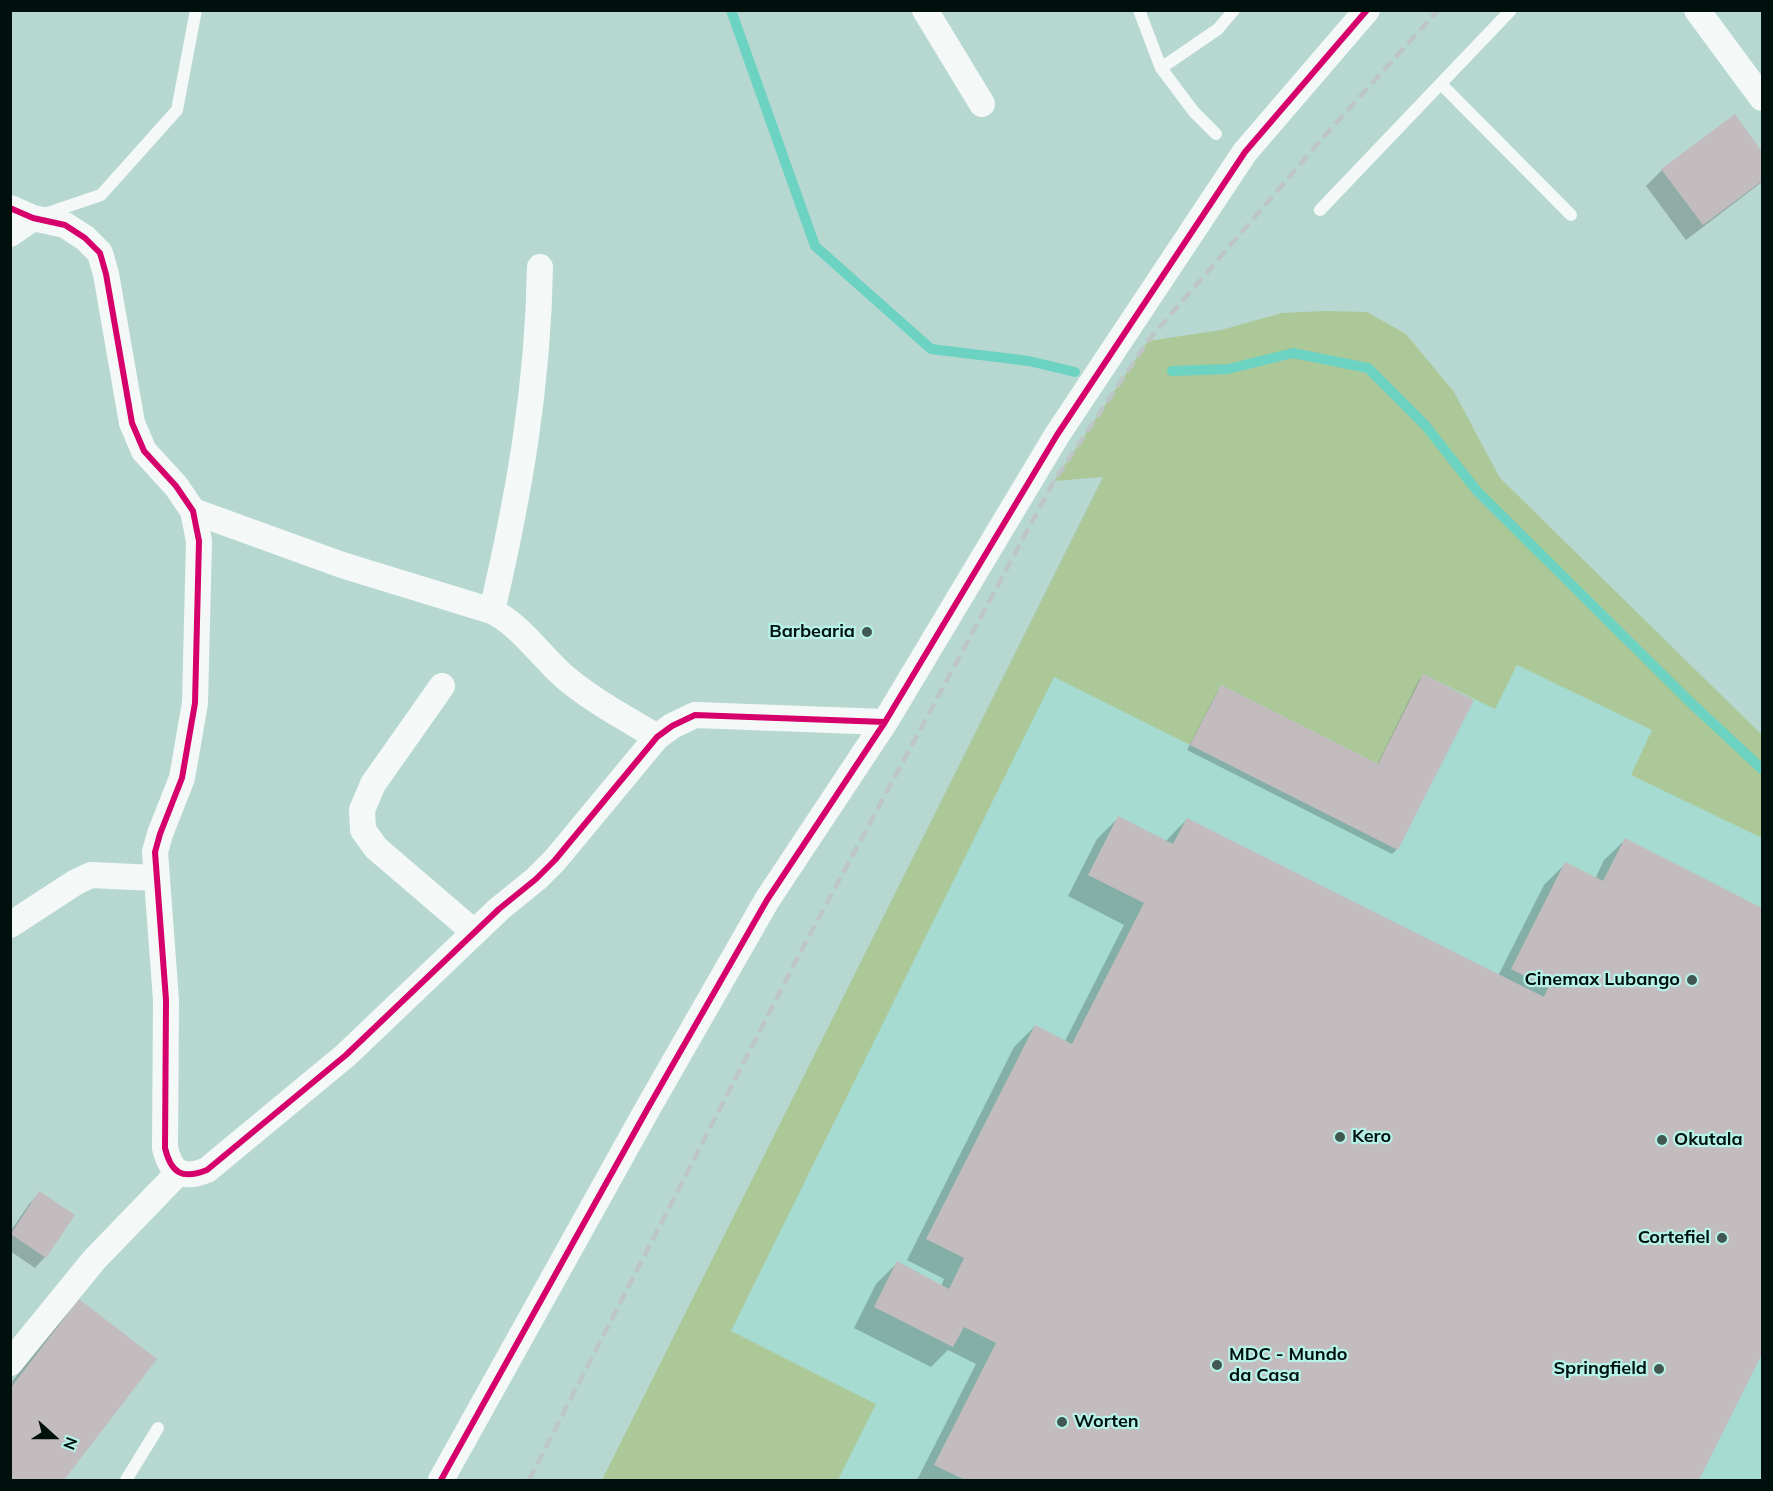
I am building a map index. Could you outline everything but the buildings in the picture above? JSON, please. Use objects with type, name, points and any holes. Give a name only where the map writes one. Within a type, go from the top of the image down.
[{"type":"street","points":[[925,10],[982,104]]},
{"type":"street","points":[[441,1480],[648,1108],[767,900],[885,722],[1057,435],[1245,152],[1367,10]]},
{"type":"street","points":[[1697,10],[1762,98]]},
{"type":"street","points":[[10,234],[22,213],[65,225],[85,238],[100,254],[106,274],[132,423],[144,451],[176,486],[193,511],[199,541],[195,703],[182,778],[155,852],[166,1000],[165,1148],[169,1163],[179,1172],[193,1175],[207,1170],[346,1055],[474,932],[555,860],[657,737],[672,726],[694,715],[885,722]]},
{"type":"street","points":[[492,611],[512,525],[529,424],[539,329],[540,267]]},
{"type":"street","points":[[193,511],[342,565],[492,611],[507,619],[565,677],[585,693],[657,737]]},
{"type":"street","points":[[442,686],[374,784],[362,810],[363,830],[376,848],[474,932]]},
{"type":"street","points":[[10,925],[76,882],[91,875],[156,878]]},
{"type":"street","points":[[10,1363],[94,1260],[179,1172]]},
{"type":"lane","points":[[22,213],[101,195],[177,110],[196,10]]},
{"type":"lane","points":[[1139,10],[1161,68],[1194,112],[1216,135]]},
{"type":"lane","points":[[1161,68],[1218,29],[1234,10]]},
{"type":"lane","points":[[1320,210],[1511,10]]},
{"type":"lane","points":[[1441,84],[1571,216]]},
{"type":"lane","points":[[126,1480],[158,1428]]},
{"type":"shaded area","points":[[1367,312],[1406,334],[1454,392],[1500,478],[1762,735],[1762,838],[1631,775],[1652,730],[1517,665],[1495,709],[1423,674],[1378,764],[1221,685],[1190,745],[1054,677],[731,1331],[876,1404],[838,1480],[602,1480],[1103,477],[1054,481],[1148,341],[1221,330],[1282,313]]},
{"type":"shaded area","points":[[1266,441],[1762,785],[1762,1480],[602,1480],[1104,477]]},
{"type":"waterway","points":[[731,10],[815,246],[931,349],[1029,361],[1075,372]]},
{"type":"waterway","points":[[1172,371],[1228,369],[1293,353],[1368,368],[1425,425],[1477,491],[1690,702],[1762,769]]},
{"type":"railway","points":[[529,1480],[800,953],[1054,481],[1148,341],[1320,141],[1438,10]]},
{"type":"cycle path","points":[[441,1480],[648,1108],[767,900],[885,722],[1057,435],[1245,152],[1367,10]]},
{"type":"cycle path","points":[[10,208],[33,218],[65,225],[85,238],[100,253],[106,274],[132,423],[144,451],[176,486],[193,511],[199,541],[195,703],[182,778],[155,852],[166,1000],[165,1148],[174,1169],[179,1172],[191,1174],[207,1170],[346,1055],[499,909],[555,860],[657,737],[672,726],[695,715],[885,722]]},
{"type":"place","name":"Barbearia","points":[[867,632]]},
{"type":"place","name":"Cinemax Lubango","points":[[1692,980]]},
{"type":"place","name":"Kero","points":[[1340,1137]]},
{"type":"place","name":"Okutala","points":[[1662,1140]]},
{"type":"place","name":"Cortefiel","points":[[1722,1238]]},
{"type":"place","name":"MDC - Mundo da Casa","points":[[1217,1365]]},
{"type":"place","name":"Springfield","points":[[1659,1369]]},
{"type":"place","name":"Worten","points":[[1062,1422]]}]
